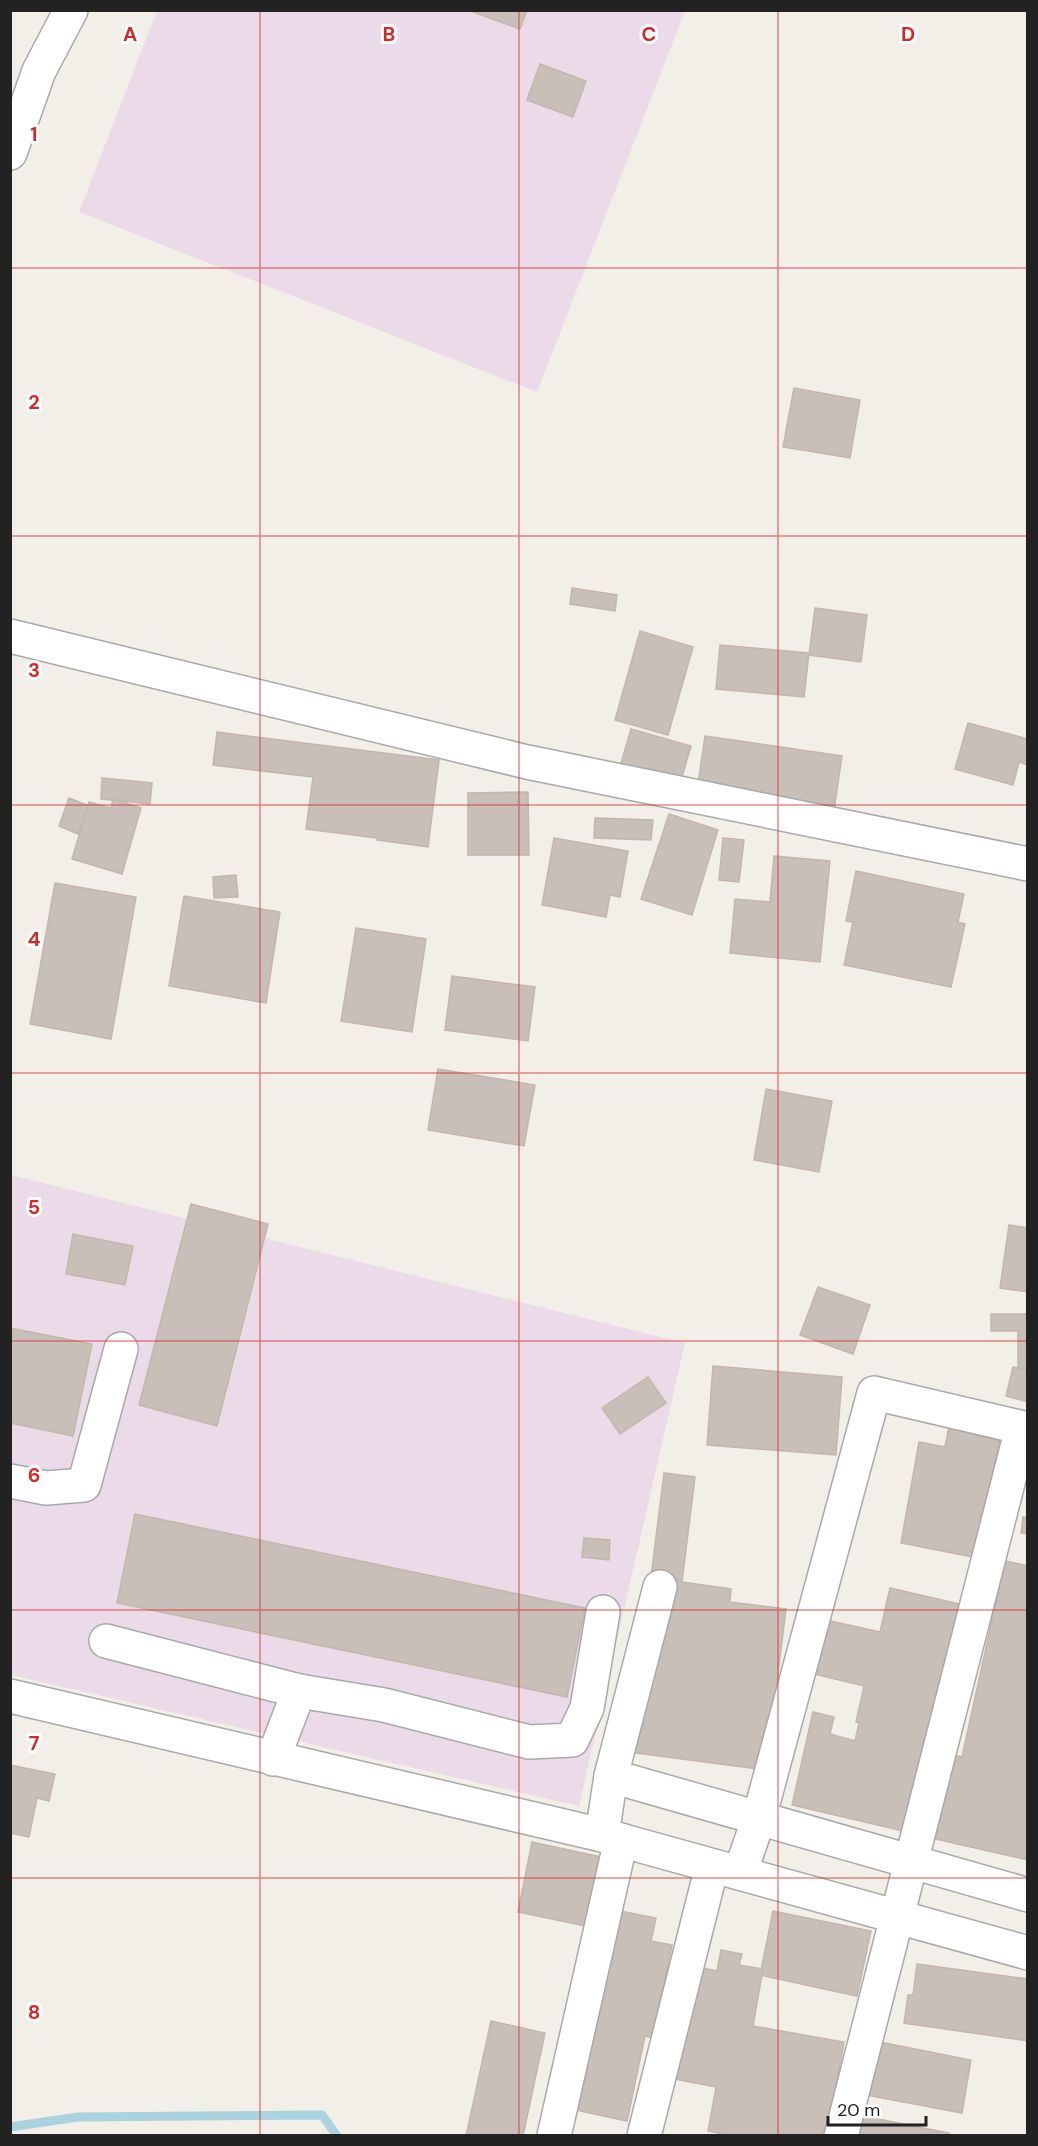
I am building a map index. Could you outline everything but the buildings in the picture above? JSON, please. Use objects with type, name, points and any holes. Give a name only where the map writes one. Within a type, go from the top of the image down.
[{"type":"street","points":[[10,153],[39,71],[71,10]]},
{"type":"street","points":[[10,636],[527,762],[1028,864]]},
{"type":"street","points":[[10,1481],[46,1488],[84,1485],[121,1348]]},
{"type":"street","points":[[644,2136],[726,1869],[759,1818],[874,1393],[1025,1428],[910,1862],[841,2136]]},
{"type":"street","points":[[554,2136],[611,1838],[611,1776],[660,1587]]},
{"type":"street","points":[[106,1641],[298,1691],[384,1705],[529,1742],[572,1740],[587,1708],[603,1612]]},
{"type":"street","points":[[273,1759],[298,1691]]},
{"type":"street","points":[[10,1696],[611,1838],[1028,1953]]},
{"type":"street","points":[[611,1776],[1028,1895]]},
{"type":"shaded area","points":[[157,11],[685,11],[537,392],[79,212]]},
{"type":"shaded area","points":[[11,1175],[685,1343],[579,1806],[11,1675]]},
{"type":"waterway","points":[[10,2127],[78,2117],[322,2115],[337,2136]]}]
